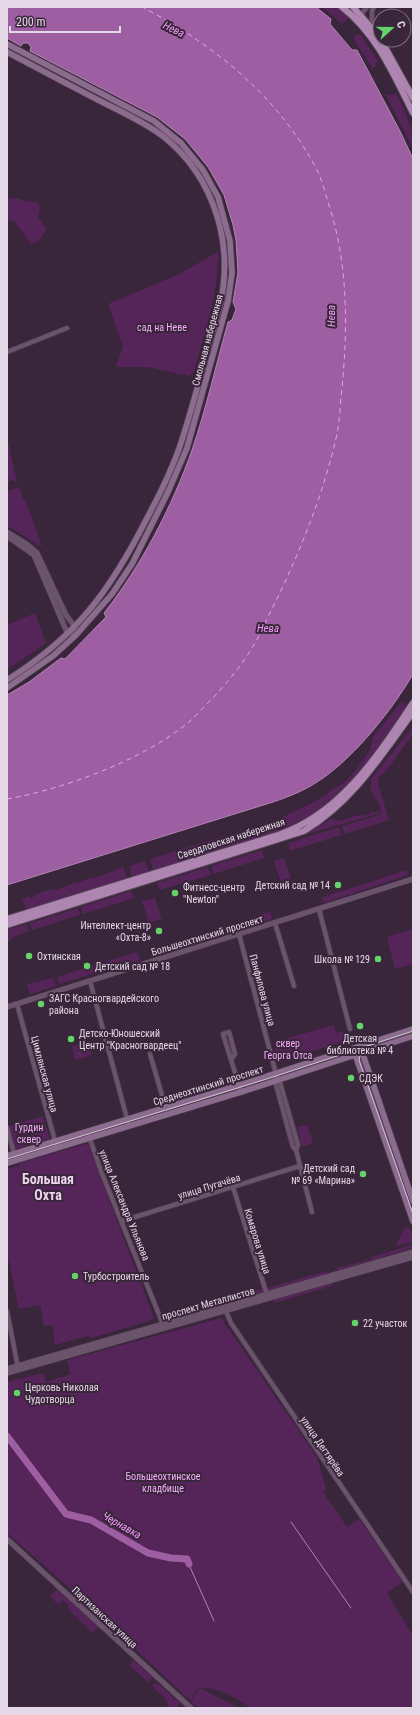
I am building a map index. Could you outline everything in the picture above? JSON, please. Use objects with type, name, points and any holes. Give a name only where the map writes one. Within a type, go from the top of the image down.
[{"type":"main road","points":[[342,7],[358,21],[382,54],[413,113]]},
{"type":"main road","points":[[353,7],[372,27]]},
{"type":"main road","name":"Смольная набережная","points":[[7,44],[154,121],[176,139],[192,156],[212,184],[223,210],[230,241],[232,273],[228,301],[192,430],[178,470],[126,574],[100,609],[76,635],[53,656],[7,688]]},
{"type":"main road","points":[[386,48],[413,98]]},
{"type":"main road","name":"Смольная набережная","points":[[7,52],[140,121],[164,137],[188,160],[205,187],[216,213],[223,242],[225,272],[221,299],[175,459],[162,490],[126,559],[108,587],[75,627],[34,662],[7,680]]},
{"type":"main road","name":"Свердловская набережная","points":[[7,919],[278,835],[307,822],[332,805],[346,793],[413,703]]},
{"type":"main road","name":"Свердловская набережная","points":[[7,925],[304,831],[336,808],[349,796],[366,777],[413,712]]},
{"type":"main road","name":"Среднеохтинский проспект","points":[[7,1156],[276,1074],[413,1029]]},
{"type":"main road","name":"Среднеохтинский проспект","points":[[7,1164],[242,1092],[413,1036]]},
{"type":"main road","points":[[356,1047],[362,1052],[413,1201]]},
{"type":"main road","points":[[356,1047],[355,1054],[413,1221]]},
{"type":"street","points":[[358,21],[361,14],[368,7]]},
{"type":"street","points":[[7,352],[68,328]]},
{"type":"street","points":[[7,532],[28,545],[37,553],[66,615],[75,627],[76,635],[69,633],[34,555],[7,536]]},
{"type":"street","name":"Большеохтинский проспект","points":[[7,1007],[413,879]]},
{"type":"street","points":[[319,909],[350,1029]]},
{"type":"street","points":[[275,923],[294,986]]},
{"type":"street","name":"Панфилова улица","points":[[239,934],[276,1074],[293,1147],[296,1150],[312,1212]]},
{"type":"street","points":[[90,981],[128,1126]]},
{"type":"street","name":"Цимлянская улица","points":[[17,1004],[57,1148]]},
{"type":"street","points":[[232,1058],[235,1054],[229,1032],[223,1034],[242,1092]]},
{"type":"street","points":[[150,1054],[168,1114]]},
{"type":"street","points":[[7,1128],[16,1161]]},
{"type":"street","name":"улица Александра Ульянова","points":[[88,1132],[104,1177],[164,1327]]},
{"type":"street","name":"улица Пугачёва","points":[[122,1221],[300,1166]]},
{"type":"street","name":"Комарова улица","points":[[233,1187],[267,1297]]},
{"type":"street","name":"проспект Металлистов","points":[[267,1297],[413,1252]]},
{"type":"street","name":"проспект Металлистов","points":[[7,1373],[18,1368],[413,1257]]},
{"type":"street","name":"улица Дегтярёва","points":[[225,1309],[230,1323],[413,1592]]},
{"type":"street","points":[[7,1311],[18,1368]]},
{"type":"street","name":"проспект Металлистов","points":[[7,1369],[18,1368]]},
{"type":"street","name":"Партизанская улица","points":[[7,1539],[191,1708]]},
{"type":"green space","points":[[322,7],[338,7],[350,17],[342,24]]},
{"type":"green space","points":[[357,34],[361,35],[378,61],[375,63],[376,65],[373,69],[353,38]]},
{"type":"green space","points":[[396,93],[408,120],[412,134],[413,149],[386,95]]},
{"type":"green space","points":[[16,198],[25,201],[37,202],[40,207],[38,218],[46,228],[39,240],[31,244],[15,222],[7,220],[7,199]]},
{"type":"green space","name":"сад на Неве","points":[[218,252],[218,267],[214,297],[194,372],[189,376],[148,367],[116,367],[123,346],[108,304],[177,275]]},
{"type":"green space","points":[[7,437],[17,482],[12,480],[7,482]]},
{"type":"green space","points":[[19,487],[23,499],[25,499],[42,547],[7,526],[7,491]]},
{"type":"green space","points":[[35,613],[46,643],[7,670],[7,625]]},
{"type":"green space","points":[[401,702],[407,706],[381,744],[355,777],[341,792],[324,805],[306,818],[284,829],[281,818],[316,801],[346,781],[360,765],[370,750],[373,737]]},
{"type":"green space","points":[[412,728],[413,734],[387,770],[378,778],[378,783],[389,820],[345,834],[342,826],[382,814],[378,802],[371,791],[371,779]]},
{"type":"green space","points":[[373,811],[374,813],[380,811],[381,813],[307,834],[331,819],[340,821],[354,816],[367,815]]},
{"type":"green space","points":[[276,820],[279,831],[263,836],[260,825]]},
{"type":"green space","points":[[254,827],[257,838],[153,870],[150,859],[228,835],[229,837]]},
{"type":"green space","points":[[339,827],[341,835],[290,851],[288,843]]},
{"type":"green space","points":[[262,850],[264,858],[214,874],[211,866]]},
{"type":"green space","points":[[284,858],[291,879],[281,883],[274,861]]},
{"type":"green space","points":[[145,861],[149,872],[132,877],[129,866]]},
{"type":"green space","points":[[123,867],[127,878],[26,909],[22,899],[29,896],[30,898],[36,896],[35,894],[52,889],[53,891],[84,881],[83,880],[101,876]]},
{"type":"green space","points":[[208,867],[211,875],[159,890],[157,883]]},
{"type":"green space","points":[[407,870],[408,875],[324,903],[321,898]]},
{"type":"green space","points":[[131,891],[134,898],[83,914],[81,907]]},
{"type":"green space","points":[[155,898],[162,919],[149,923],[142,901]]},
{"type":"green space","points":[[78,908],[80,915],[32,930],[30,923]]},
{"type":"green space","points":[[270,912],[272,919],[190,945],[188,938]]},
{"type":"green space","points":[[27,924],[29,931],[15,936],[7,943],[7,930]]},
{"type":"green space","points":[[413,929],[413,964],[395,969],[387,937]]},
{"type":"green space","points":[[137,952],[140,960],[59,984],[57,977]]},
{"type":"green space","points":[[53,978],[56,986],[30,994],[27,984]]},
{"type":"green space","name":"сквер Георга Отса","points":[[334,1025],[336,1033],[343,1031],[344,1038],[341,1042],[279,1062],[273,1042]]},
{"type":"green space","points":[[88,1042],[92,1055],[75,1060],[72,1046]]},
{"type":"green space","name":"Гурдин сквер","points":[[43,1116],[50,1139],[15,1149],[8,1126]]},
{"type":"green space","points":[[307,1125],[313,1142],[302,1147],[297,1127]]},
{"type":"green space","name":"Турбостроитель","points":[[88,1144],[154,1318],[152,1320],[91,1338],[88,1336],[55,1345],[52,1325],[44,1326],[40,1305],[19,1309],[7,1253],[7,1169],[21,1165],[20,1163]]},
{"type":"green space","points":[[406,1227],[411,1230],[413,1242],[397,1246],[396,1244]]},
{"type":"green space","points":[[411,1245],[412,1248],[338,1271],[337,1268],[372,1259],[372,1257]]},
{"type":"green space","points":[[327,1271],[328,1274],[268,1292],[267,1288]]},
{"type":"green space","points":[[331,1283],[332,1286],[274,1303],[273,1300]]},
{"type":"green space","points":[[262,1289],[264,1293],[213,1308],[210,1304]]},
{"type":"green space","name":"Большеохтинское кладбище","points":[[221,1318],[317,1457],[326,1489],[323,1492],[347,1527],[359,1519],[403,1582],[387,1593],[413,1636],[413,1708],[250,1708],[224,1693],[208,1688],[197,1690],[191,1701],[72,1590],[7,1533],[7,1382],[43,1373],[46,1382],[71,1374],[67,1360]]},
{"type":"green space","points":[[57,1589],[98,1627],[92,1633],[67,1608],[69,1606],[63,1600],[58,1605],[50,1596]]},
{"type":"green space","points":[[134,1660],[153,1678],[148,1682],[129,1665]]},
{"type":"green space","points":[[156,1682],[180,1703],[177,1708],[169,1708],[166,1699],[152,1686]]},
{"type":"green space","points":[[202,1689],[239,1708],[198,1708],[191,1702],[197,1691]]},
{"type":"water","name":"Нева","points":[[7,7],[316,7],[331,19],[330,24],[352,50],[357,50],[401,133],[413,159],[413,674],[395,702],[361,744],[336,768],[305,789],[273,802],[7,885],[7,695],[29,682],[61,658],[65,659],[106,617],[104,613],[131,576],[143,556],[175,493],[192,450],[228,322],[232,320],[236,309],[233,302],[238,272],[236,240],[224,195],[208,167],[185,139],[157,117],[30,51],[31,47],[28,43],[23,43],[21,46],[7,38]]},
{"type":"waterway","name":"Чернавка","points":[[7,1436],[66,1514],[91,1520],[148,1553],[171,1558],[187,1559],[189,1564]]},
{"type":"waterway","points":[[291,1522],[351,1608]]},
{"type":"waterway","points":[[190,1567],[214,1621]]},
{"type":"ferry route","points":[[7,799],[76,781],[100,772],[145,751],[166,739],[187,724],[217,693],[238,669],[250,652],[286,581],[319,498],[337,434],[344,364],[345,294],[343,271],[335,225],[318,172],[303,145],[285,120],[265,97],[243,76],[220,56],[195,38],[142,7]]},
{"type":"tram line","points":[[7,1159],[270,1078],[413,1031]]},
{"type":"tram line","points":[[367,1046],[361,1051],[359,1060],[413,1214]]},
{"type":"place","name":"Детский сад № 14","points":[[338,885]]},
{"type":"place","name":"Фитнесс-центр \"Newton\"","points":[[175,893]]},
{"type":"place","name":"Интеллект-центр «Охта-8»","points":[[159,931]]},
{"type":"place","name":"Охтинская","points":[[29,956]]},
{"type":"place","name":"Школа № 129","points":[[378,959]]},
{"type":"place","name":"Детский сад № 18","points":[[87,966]]},
{"type":"place","name":"ЗАГС Красногвардейского района","points":[[41,1004]]},
{"type":"place","name":"Детская библиотека № 4","points":[[360,1026]]},
{"type":"place","name":"Детско-Юношеский Центр \"Красногвардеец\"","points":[[71,1039]]},
{"type":"place","name":"СДЭК","points":[[351,1078]]},
{"type":"place","name":"Детский сад № 69 «Марина»","points":[[363,1174]]},
{"type":"place","name":"Турбостроитель","points":[[75,1276]]},
{"type":"place","name":"22 участок","points":[[355,1323]]},
{"type":"place","name":"Церковь Николая Чудотворца","points":[[17,1393]]},
{"type":"district","name":"Большая Охта","points":[[48,1188]]}]
